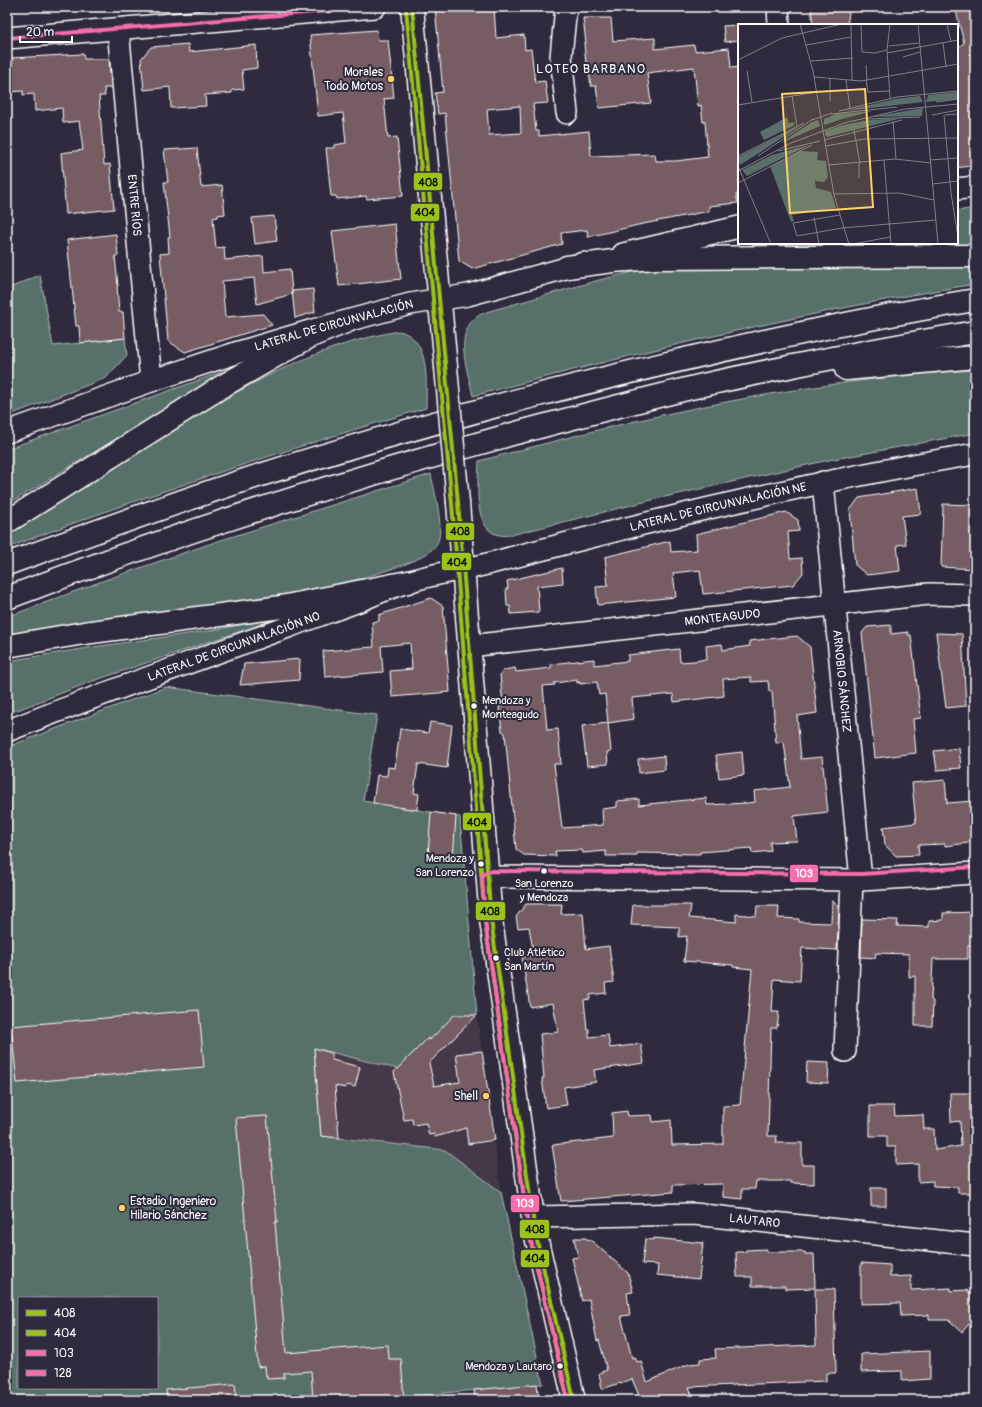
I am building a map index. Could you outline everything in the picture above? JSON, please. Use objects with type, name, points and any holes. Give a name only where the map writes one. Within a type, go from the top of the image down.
[{"type":"main road","points":[[412,7],[458,503],[491,920],[535,1232],[574,1400]]},
{"type":"main road","points":[[567,267],[613,261],[656,258],[975,256]]},
{"type":"main road","points":[[7,564],[244,480],[474,412],[663,363],[834,326],[975,300]]},
{"type":"main road","points":[[7,522],[220,387],[291,346],[348,321]]},
{"type":"main road","points":[[7,598],[145,547],[329,487],[460,448],[618,406],[710,384],[861,353],[975,332]]},
{"type":"main road","points":[[710,384],[863,367],[975,358]]},
{"type":"main road","points":[[7,646],[71,635],[281,607],[408,582]]},
{"type":"street","points":[[7,38],[375,7]]},
{"type":"street","points":[[566,7],[561,56],[567,113]]},
{"type":"street","points":[[778,7],[779,24]]},
{"type":"street","name":"ENTRE RÍOS","points":[[118,28],[151,381]]},
{"type":"street","points":[[958,189],[975,186]]},
{"type":"street","name":"LATERAL DE CIRCUNVALACIÓN","points":[[7,432],[151,381],[239,352],[348,321],[410,304],[468,295],[567,267],[738,227]]},
{"type":"street","name":"LATERAL DE CIRCUNVALACIÓN NE","points":[[463,568],[491,563],[557,545],[823,482],[975,454]]},
{"type":"street","name":"ARNOBIO SÁNCHEZ","points":[[823,482],[857,880],[845,1051]]},
{"type":"street","name":"LATERAL DE CIRCUNVALACIÓN NO","points":[[7,731],[78,703],[408,582],[434,574],[463,568]]},
{"type":"street","name":"MONTEAGUDO","points":[[469,646],[929,594],[975,595]]},
{"type":"street","points":[[488,877],[857,880],[975,873]]},
{"type":"street","name":"LAUTARO","points":[[533,1217],[694,1214],[975,1245]]},
{"type":"shaded area","points":[[477,1015],[501,1192],[445,1150],[321,1136],[314,1048],[418,1074]]},
{"type":"green space","points":[[975,208],[975,249],[720,250],[759,244],[958,244],[958,211]]},
{"type":"green space","points":[[975,264],[975,284],[848,307],[722,334],[473,396],[465,360],[464,337],[468,327],[475,318],[486,312],[599,280],[637,271],[689,268]]},
{"type":"green space","points":[[40,275],[53,346],[125,338],[127,355],[106,378],[7,416],[7,289]]},
{"type":"green space","points":[[399,331],[409,335],[417,342],[422,352],[426,374],[426,408],[215,474],[59,528],[7,548],[7,534],[176,428],[236,393],[267,376],[331,349],[364,339]]},
{"type":"green space","points":[[227,370],[228,372],[7,505],[7,449]]},
{"type":"green space","points":[[975,370],[975,433],[829,460],[656,499],[511,535],[498,535],[489,530],[483,521],[478,497],[479,461],[620,425],[681,411],[764,395],[891,377]]},
{"type":"green space","points":[[431,474],[440,521],[439,539],[432,550],[427,554],[409,563],[340,584],[289,595],[7,638],[7,617],[105,580],[218,541]]},
{"type":"green space","points":[[283,617],[93,681],[7,714],[7,661],[208,631]]},
{"type":"green space","name":"Club Atlético San Martín","points":[[166,687],[377,715],[363,801],[460,817],[477,1015],[418,1074],[314,1048],[321,1136],[445,1150],[501,1192],[543,1384],[367,1400],[7,1400],[7,747]]},
{"type":"building","points":[[435,7],[450,7],[477,11],[478,7],[494,7],[496,38],[524,35],[525,50],[531,49],[535,82],[545,81],[548,103],[533,104],[536,131],[539,131],[539,136],[589,131],[591,156],[655,154],[656,161],[676,161],[708,157],[705,122],[703,122],[701,105],[698,106],[694,67],[647,73],[651,103],[599,108],[596,86],[591,86],[589,73],[587,73],[583,18],[611,18],[613,41],[655,38],[655,49],[694,45],[695,51],[729,48],[731,68],[738,67],[738,194],[736,194],[738,203],[709,206],[709,211],[638,225],[588,237],[587,230],[561,233],[562,244],[472,269],[459,261],[445,113],[438,114],[435,93],[443,92]],"holes":[[[520,106],[521,133],[489,135],[487,109]]]},
{"type":"building","points":[[811,7],[850,7],[847,24],[813,24]]},
{"type":"building","points":[[955,7],[975,7],[975,165],[958,168],[958,47],[964,43]]},
{"type":"building","points":[[738,25],[738,40],[725,42],[723,26]]},
{"type":"building","points":[[377,30],[378,40],[388,40],[394,98],[384,99],[388,138],[397,137],[403,196],[367,199],[366,196],[337,199],[336,196],[331,196],[326,148],[334,148],[334,145],[346,143],[343,113],[318,116],[310,35]]},
{"type":"building","points":[[188,44],[189,52],[256,45],[257,68],[242,70],[244,89],[232,90],[232,93],[205,95],[206,106],[171,108],[170,87],[144,90],[141,59],[151,47]]},
{"type":"building","points":[[83,54],[84,59],[109,59],[111,88],[104,88],[105,96],[99,96],[104,165],[110,164],[114,209],[66,214],[61,153],[83,150],[79,121],[63,123],[62,108],[35,111],[34,94],[23,95],[23,91],[7,92],[7,61],[10,61],[10,58]]},
{"type":"building","points":[[197,148],[201,187],[222,185],[225,214],[218,215],[218,217],[213,218],[216,248],[224,247],[225,260],[263,256],[264,272],[290,269],[292,294],[257,304],[254,278],[222,281],[225,317],[263,314],[272,325],[185,352],[168,341],[160,254],[169,253],[168,237],[170,237],[164,182],[168,182],[164,150]]},
{"type":"building","points":[[274,216],[277,241],[255,244],[252,218]]},
{"type":"building","points":[[395,224],[401,279],[339,286],[332,231]]},
{"type":"building","points":[[116,234],[118,256],[115,256],[119,312],[123,312],[125,338],[80,343],[79,326],[76,326],[67,240]]},
{"type":"building","points":[[313,289],[315,312],[295,318],[292,291]]},
{"type":"building","points":[[918,488],[921,514],[902,516],[906,544],[897,545],[900,571],[867,575],[855,565],[850,510],[859,498]]},
{"type":"building","points":[[943,504],[975,505],[975,569],[941,567]]},
{"type":"building","points":[[786,512],[798,520],[799,531],[788,532],[790,559],[802,558],[803,573],[793,585],[703,594],[700,570],[673,573],[676,597],[598,605],[596,587],[608,586],[605,557],[670,541],[671,552],[697,550],[696,534]]},
{"type":"building","points":[[562,568],[563,583],[537,586],[539,612],[511,614],[510,606],[507,606],[507,581]]},
{"type":"building","points":[[431,598],[443,606],[450,692],[392,697],[390,671],[412,669],[410,643],[381,646],[383,672],[325,677],[323,651],[374,647],[372,622],[379,621],[379,615]]},
{"type":"building","points":[[891,625],[891,634],[908,632],[908,635],[911,635],[921,718],[913,719],[916,753],[875,758],[862,633],[867,627]]},
{"type":"building","points":[[936,633],[962,634],[966,706],[946,708]]},
{"type":"building","points":[[797,636],[810,647],[817,713],[797,716],[801,759],[822,757],[828,812],[794,816],[797,841],[770,842],[771,851],[752,853],[751,848],[700,852],[700,854],[637,853],[637,856],[606,856],[606,851],[583,853],[582,850],[555,851],[556,856],[524,855],[516,849],[505,733],[502,731],[499,707],[503,706],[500,675],[504,670],[515,668],[516,672],[551,668],[551,664],[594,659],[594,665],[628,661],[628,655],[679,649],[680,662],[694,661],[707,659],[706,646],[722,644],[723,650],[750,646],[749,641]],"holes":[[[751,677],[751,682],[768,681],[769,691],[772,691],[776,743],[784,742],[790,787],[754,791],[755,802],[747,803],[707,805],[706,798],[639,805],[639,799],[617,801],[617,807],[602,809],[603,825],[562,828],[554,764],[561,764],[558,729],[547,730],[543,686],[577,680],[577,683],[580,682],[580,684],[597,682],[599,695],[605,694],[608,723],[634,719],[632,698],[673,694],[674,702],[724,696],[723,679]]]},
{"type":"building","points":[[300,659],[299,680],[240,685],[244,664]]},
{"type":"building","points":[[430,722],[452,725],[447,768],[418,764],[414,793],[419,794],[417,810],[373,803],[377,775],[387,776],[388,767],[395,768],[400,729],[428,733]]},
{"type":"building","points":[[608,723],[611,751],[607,752],[608,764],[587,766],[582,726]]},
{"type":"building","points":[[959,748],[961,768],[937,770],[934,751]]},
{"type":"building","points":[[742,752],[744,775],[719,778],[716,755]]},
{"type":"building","points":[[664,756],[665,770],[639,773],[638,759]]},
{"type":"building","points":[[945,780],[947,803],[975,801],[975,842],[945,846],[945,844],[918,845],[919,855],[896,856],[885,845],[883,827],[916,823],[912,783]]},
{"type":"building","points":[[431,812],[456,816],[453,859],[428,857]]},
{"type":"building","points":[[832,900],[839,908],[837,950],[802,948],[800,981],[774,979],[772,1012],[779,1012],[777,1028],[771,1028],[768,1136],[777,1136],[776,1143],[802,1143],[802,1165],[814,1165],[814,1184],[790,1183],[790,1181],[756,1181],[755,1189],[742,1189],[742,1199],[723,1197],[723,1184],[673,1185],[673,1192],[561,1201],[552,1145],[613,1138],[612,1113],[627,1111],[628,1116],[652,1115],[653,1122],[671,1120],[672,1145],[723,1144],[723,1106],[740,1105],[752,969],[733,967],[733,965],[684,961],[687,936],[679,937],[679,927],[631,925],[633,905],[691,905],[689,918],[736,922],[736,914],[756,916],[757,906],[779,906],[778,918],[799,919],[799,922],[831,923]]},
{"type":"building","points":[[526,904],[562,904],[561,914],[583,913],[586,949],[609,946],[614,982],[605,983],[606,993],[590,995],[590,999],[584,1000],[589,1037],[608,1035],[610,1048],[641,1044],[644,1063],[594,1070],[596,1082],[564,1087],[567,1105],[546,1108],[542,1078],[544,1078],[540,1034],[558,1032],[553,1003],[530,1007],[522,957],[534,956],[529,927],[518,928],[516,917]]},
{"type":"building","points":[[975,912],[975,945],[968,945],[968,959],[933,959],[931,1000],[933,1001],[932,1026],[915,1026],[915,976],[909,977],[909,954],[876,953],[875,958],[861,957],[862,919],[898,920],[897,926],[929,927],[929,921],[943,920],[943,913]]},
{"type":"building","points":[[199,1010],[204,1067],[17,1083],[11,1026]]},
{"type":"building","points":[[454,1015],[477,1015],[429,1063],[434,1086],[460,1082],[456,1054],[482,1051],[495,1140],[468,1144],[466,1128],[435,1137],[434,1134],[429,1135],[426,1123],[413,1125],[412,1119],[404,1120],[394,1072],[428,1038],[430,1040]]},
{"type":"building","points":[[314,1048],[332,1053],[332,1060],[360,1067],[355,1087],[347,1085],[346,1088],[335,1086],[339,1138],[321,1136]]},
{"type":"building","points":[[807,1062],[829,1063],[828,1083],[806,1082]]},
{"type":"building","points":[[950,1093],[975,1093],[975,1193],[958,1193],[958,1187],[933,1186],[933,1181],[918,1182],[918,1164],[896,1165],[896,1147],[887,1147],[887,1136],[870,1136],[870,1106],[894,1106],[895,1116],[923,1115],[924,1129],[934,1129],[935,1150],[961,1146],[960,1121],[951,1122]]},
{"type":"building","points":[[267,1116],[277,1222],[275,1222],[286,1353],[388,1345],[389,1359],[401,1359],[404,1400],[313,1400],[311,1371],[284,1373],[284,1378],[267,1379],[265,1366],[258,1367],[236,1118]]},
{"type":"building","points":[[871,1188],[886,1188],[886,1206],[871,1206]]},
{"type":"building","points":[[574,1238],[585,1238],[593,1242],[628,1273],[633,1292],[627,1293],[630,1315],[621,1316],[632,1358],[635,1357],[637,1362],[641,1361],[647,1382],[689,1364],[700,1363],[700,1359],[716,1358],[715,1349],[816,1345],[815,1289],[834,1289],[836,1373],[826,1373],[826,1381],[689,1387],[694,1400],[641,1400],[632,1379],[602,1389],[599,1373],[607,1370],[599,1340],[597,1341],[589,1299],[582,1301],[572,1258],[578,1257]]},
{"type":"building","points":[[654,1238],[703,1243],[699,1279],[657,1275],[658,1265],[642,1264],[645,1239],[654,1240]]},
{"type":"building","points":[[766,1249],[766,1252],[805,1252],[805,1254],[814,1254],[815,1288],[785,1289],[785,1286],[752,1286],[752,1277],[737,1277],[736,1252]]},
{"type":"building","points":[[861,1263],[890,1265],[890,1277],[911,1276],[911,1290],[951,1288],[951,1291],[967,1290],[975,1300],[975,1317],[962,1332],[949,1320],[929,1320],[929,1315],[901,1316],[900,1303],[861,1304]]},
{"type":"building","points":[[930,1351],[930,1379],[902,1381],[902,1371],[861,1372],[861,1354]]},
{"type":"building","points":[[235,1384],[237,1400],[167,1400],[166,1390]]},
{"type":"building","points":[[537,1384],[539,1400],[475,1400],[474,1390]]},
{"type":"transit line","name":"128","points":[[7,38],[375,7]]},
{"type":"transit line","name":"408","points":[[412,7],[458,503],[491,920],[535,1232],[574,1400]]},
{"type":"transit line","name":"404","points":[[406,8],[452,504],[485,921],[529,1233],[568,1400]]},
{"type":"transit line","name":"103","points":[[568,1400],[529,1233],[485,921],[483,874],[488,871],[861,874],[975,867]]},
{"type":"place","name":"Morales Todo Motos","points":[[391,79]]},
{"type":"place","name":"Mendoza y Monteagudo","points":[[474,706]]},
{"type":"place","name":"Mendoza y San Lorenzo","points":[[481,864]]},
{"type":"place","name":"San Lorenzo y Mendoza","points":[[544,871]]},
{"type":"place","name":"Club Atlético San Martín","points":[[496,958]]},
{"type":"place","name":"Shell","points":[[486,1096]]},
{"type":"place","name":"Estadio Ingeniero Hilario Sánchez","points":[[122,1208]]},
{"type":"place","name":"Mendoza y Lautaro","points":[[560,1366]]},
{"type":"district","name":"LOTEO BARBANO","points":[[591,68]]}]
